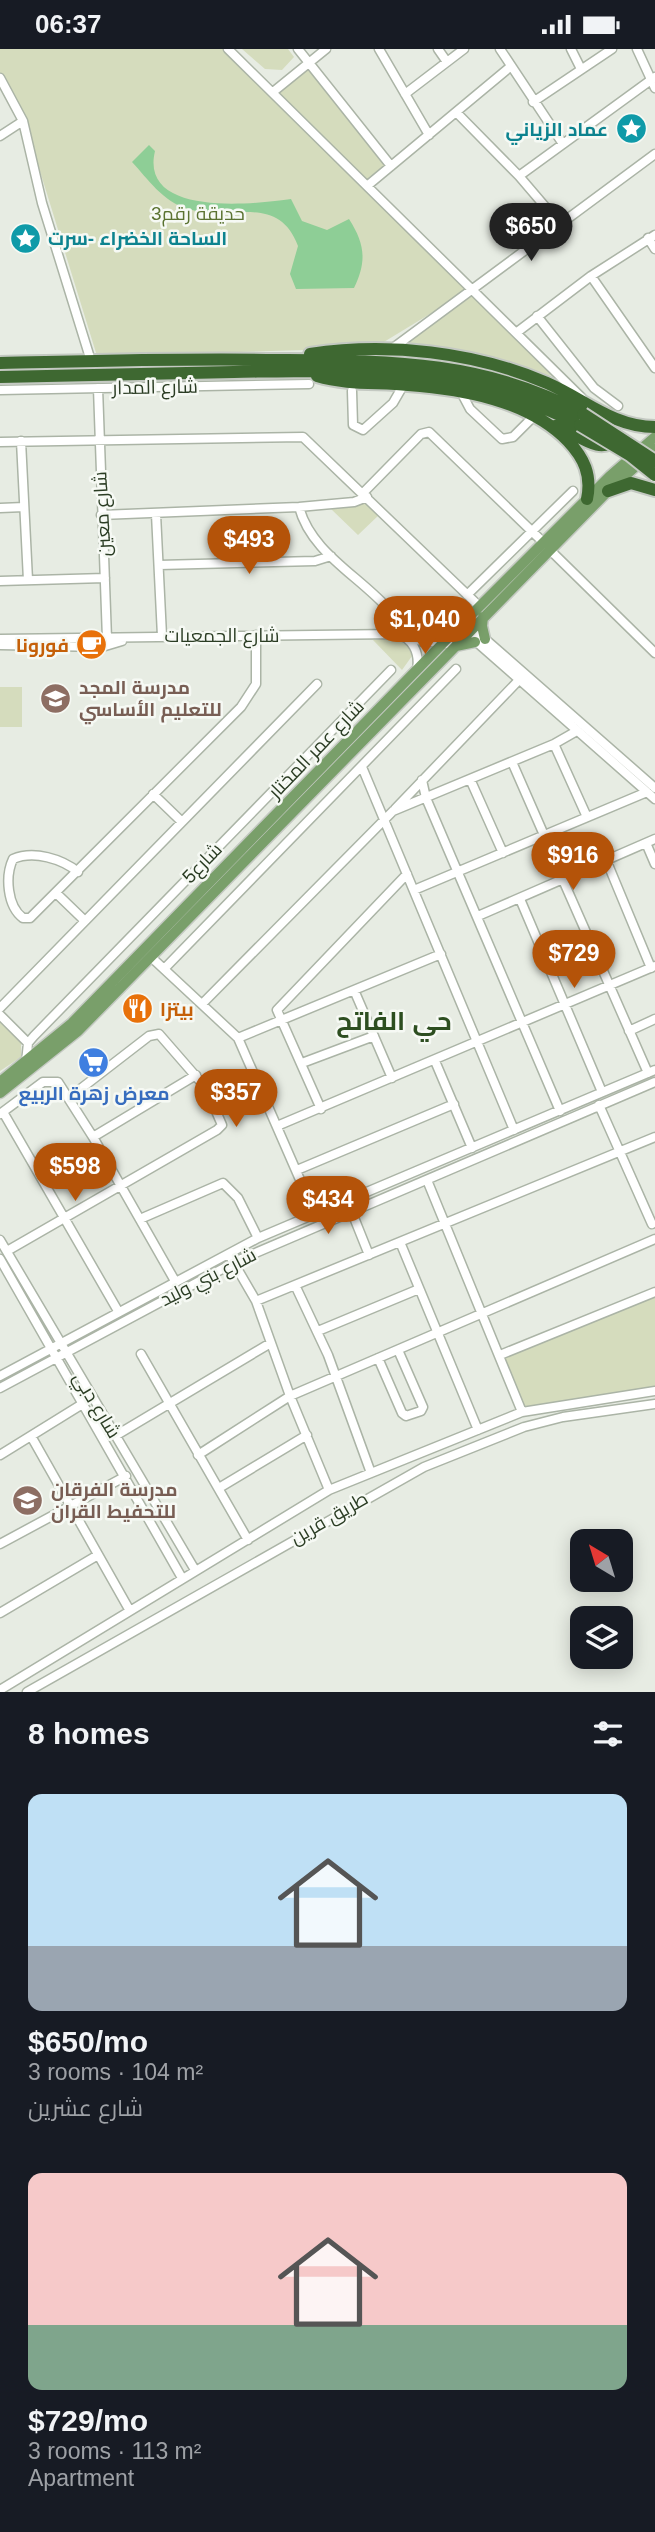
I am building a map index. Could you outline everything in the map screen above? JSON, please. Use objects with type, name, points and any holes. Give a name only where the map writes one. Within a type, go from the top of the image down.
[{"type":"highway","points":[[289,360],[328,351],[391,350],[465,358],[498,366],[544,381],[622,450],[655,475]]},
{"type":"highway","points":[[0,363],[289,360],[395,362],[450,368],[529,389],[583,413],[655,461]]},
{"type":"highway","points":[[304,371],[335,380],[404,384],[461,392],[535,415],[551,425],[602,446],[617,436],[619,422]]},
{"type":"highway","points":[[0,377],[391,371],[463,381],[535,403],[619,422],[655,427]]},
{"type":"highway","points":[[551,425],[586,465],[589,482],[587,499]]},
{"type":"highway","points":[[608,491],[631,483],[655,490]]},
{"type":"main road","points":[[547,547],[587,499],[655,437]]},
{"type":"main road","points":[[0,1093],[54,1053],[151,957],[465,628],[547,547],[655,449]]},
{"type":"main road","points":[[449,645],[480,640],[482,612]]},
{"type":"main road","name":"شارع عمر المختار","points":[[0,1082],[72,1023],[417,670],[449,645]]},
{"type":"street","points":[[228,49],[516,333],[583,413]]},
{"type":"street","points":[[298,49],[391,166]]},
{"type":"street","points":[[273,92],[326,49]]},
{"type":"street","points":[[379,49],[429,135]]},
{"type":"street","points":[[438,49],[447,62]]},
{"type":"street","points":[[405,94],[464,49]]},
{"type":"street","points":[[500,49],[563,144]]},
{"type":"street","points":[[571,49],[581,69]]},
{"type":"street","points":[[533,102],[612,49]]},
{"type":"street","points":[[519,176],[654,82],[637,49]]},
{"type":"street","points":[[367,186],[510,67]]},
{"type":"street","points":[[0,78],[23,121],[42,203],[91,361]]},
{"type":"street","points":[[457,112],[519,176],[560,224]]},
{"type":"street","points":[[0,136],[23,121]]},
{"type":"street","points":[[391,350],[655,154]]},
{"type":"street","points":[[516,333],[591,276],[651,237],[655,249]]},
{"type":"street","points":[[591,276],[653,363]]},
{"type":"street","points":[[537,316],[594,388],[618,406]]},
{"type":"street","name":"شارع المدار","points":[[0,390],[309,384]]},
{"type":"street","points":[[352,390],[353,425],[363,430],[393,403],[404,384]]},
{"type":"street","name":"شارع معين","points":[[98,388],[107,639]]},
{"type":"street","points":[[461,392],[470,409],[502,439],[510,439],[535,415]]},
{"type":"street","points":[[101,515],[299,507],[357,501],[423,433],[429,432],[655,653]]},
{"type":"street","points":[[0,442],[299,436],[310,442],[482,612]]},
{"type":"street","points":[[21,441],[29,580]]},
{"type":"street","points":[[467,595],[573,491]]},
{"type":"street","points":[[0,508],[24,507]]},
{"type":"street","points":[[299,507],[331,556],[391,609],[417,654],[417,670]]},
{"type":"street","points":[[156,514],[162,636]]},
{"type":"street","points":[[159,565],[315,561],[331,556]]},
{"type":"street","points":[[0,581],[105,578]]},
{"type":"street","points":[[465,628],[651,790],[655,799]]},
{"type":"street","name":"شارع الجمعيات","points":[[0,639],[395,634],[408,639],[449,645]]},
{"type":"street","points":[[78,872],[59,859],[22,856],[13,859],[9,872],[14,909],[23,918],[30,918],[78,872],[254,690],[256,635]]},
{"type":"street","points":[[0,645],[102,647],[125,638]]},
{"type":"street","points":[[480,640],[518,681],[575,732],[609,756]]},
{"type":"street","points":[[165,968],[456,669]]},
{"type":"street","name":"شارع5","points":[[29,1043],[391,670]]},
{"type":"street","points":[[202,1005],[518,681]]},
{"type":"street","points":[[0,1008],[317,684]]},
{"type":"street","points":[[393,811],[554,744],[575,732]]},
{"type":"street","points":[[322,740],[337,752]]},
{"type":"street","points":[[554,744],[587,817]]},
{"type":"street","points":[[512,762],[544,835]]},
{"type":"street","points":[[362,767],[514,1130]]},
{"type":"street","points":[[470,779],[503,853]]},
{"type":"street","points":[[422,780],[426,798],[560,1111]]},
{"type":"street","points":[[414,890],[651,790]]},
{"type":"street","points":[[153,794],[182,822]]},
{"type":"street","points":[[478,916],[655,839]]},
{"type":"street","points":[[646,843],[655,864]]},
{"type":"street","points":[[277,1126],[653,967],[607,862]]},
{"type":"street","points":[[321,1108],[277,1010],[407,874]]},
{"type":"street","points":[[563,880],[608,986],[651,1072]]},
{"type":"street","points":[[57,893],[85,921]]},
{"type":"street","points":[[520,899],[602,1092]]},
{"type":"street","points":[[238,1038],[441,954]]},
{"type":"street","points":[[151,957],[238,1038],[315,1214]]},
{"type":"street","points":[[354,990],[392,1078]]},
{"type":"street","points":[[0,1015],[29,1043],[26,1063]]},
{"type":"street","points":[[629,1031],[655,1019]]},
{"type":"street","points":[[7,1251],[220,1128],[222,1121],[215,1102],[162,1035],[155,1034],[70,1097]]},
{"type":"street","points":[[302,1063],[374,1036]]},
{"type":"street","points":[[435,1061],[472,1147]]},
{"type":"street","name":"شارع بني وليد","points":[[0,1376],[258,1238],[651,1072]]},
{"type":"street","points":[[93,1137],[196,1075]]},
{"type":"street","points":[[118,1311],[65,1216],[1,1113],[47,1080],[58,1082],[70,1097],[174,1281]]},
{"type":"street","name":"شارع بني وليد","points":[[0,1388],[234,1263],[351,1210],[655,1082]]},
{"type":"street","points":[[297,1170],[454,1104]]},
{"type":"street","points":[[599,1105],[652,1224]]},
{"type":"street","points":[[256,1301],[655,1137]]},
{"type":"street","points":[[427,1179],[522,1412]]},
{"type":"street","points":[[140,1219],[223,1183],[239,1198],[258,1238]]},
{"type":"street","points":[[351,1210],[369,1255]]},
{"type":"street","name":"شارع دبي","points":[[0,1240],[60,1342],[61,1354],[84,1403],[182,1578]]},
{"type":"street","points":[[198,1455],[290,1396],[655,1240]]},
{"type":"street","points":[[400,1242],[478,1430]]},
{"type":"street","points":[[229,1253],[256,1301],[290,1396],[329,1490]]},
{"type":"street","name":"شارع دبي","points":[[0,1259],[52,1347],[61,1354],[115,1436],[195,1570]]},
{"type":"street","points":[[295,1285],[318,1331],[371,1473]]},
{"type":"street","points":[[318,1331],[419,1289]]},
{"type":"street","points":[[500,1355],[655,1292]]},
{"type":"street","points":[[115,1436],[270,1344]]},
{"type":"street","points":[[378,1359],[402,1413],[406,1416],[421,1411],[421,1400],[398,1350]]},
{"type":"street","points":[[141,1353],[248,1539]]},
{"type":"street","points":[[0,1690],[329,1490],[522,1412],[655,1391]]},
{"type":"street","points":[[0,1455],[84,1403]]},
{"type":"street","name":"طريق قرين","points":[[27,1692],[424,1467],[524,1427],[563,1417],[655,1404]]},
{"type":"street","points":[[31,1436],[130,1611]]},
{"type":"street","points":[[219,1488],[307,1436]]},
{"type":"street","points":[[0,1544],[126,1476]]},
{"type":"street","points":[[0,1613],[98,1555]]},
{"type":"green space","name":"حديقة رقم3","points":[[0,49],[228,49],[273,92],[309,62],[391,166],[367,186],[471,289],[374,348],[97,356],[23,116],[0,77]]},
{"type":"green space","points":[[242,49],[288,49],[294,57],[282,70],[265,69]]},
{"type":"green space","points":[[475,294],[552,376],[473,353],[404,345]]},
{"type":"green space","points":[[368,502],[380,514],[358,535],[331,509]]},
{"type":"green space","points":[[396,639],[408,646],[412,656],[402,670],[373,640]]},
{"type":"green space","points":[[0,687],[22,687],[22,727],[0,727]]},
{"type":"green space","points":[[0,1018],[21,1038],[21,1057],[0,1071]]},
{"type":"green space","points":[[655,1289],[655,1390],[522,1412],[499,1355]]},
{"type":"shaded area","points":[[149,145],[155,151],[155,173],[164,187],[182,197],[228,204],[291,199],[302,221],[327,230],[349,219],[362,253],[361,269],[354,288],[296,289],[290,274],[298,246],[289,229],[278,219],[265,214],[204,212],[188,209],[171,201],[156,189],[132,162]]},
{"type":"place","name":"عماد الزياني","points":[[631,129]]},
{"type":"place","name":"الساحة الخضراء -سرت","points":[[25,238]]},
{"type":"place","name":"فورونا","points":[[92,645]]},
{"type":"place","name":"مدرسة المجد للتعليم الأساسي","points":[[56,698]]},
{"type":"place","name":"بيتزا","points":[[137,1009]]},
{"type":"place","name":"معرض زهرة الربيع","points":[[94,1062]]},
{"type":"place","name":"مدرسة الفرقان للتحفيط القران","points":[[28,1500]]},
{"type":"district","name":"حي الفاتح","points":[[394,1021]]}]
